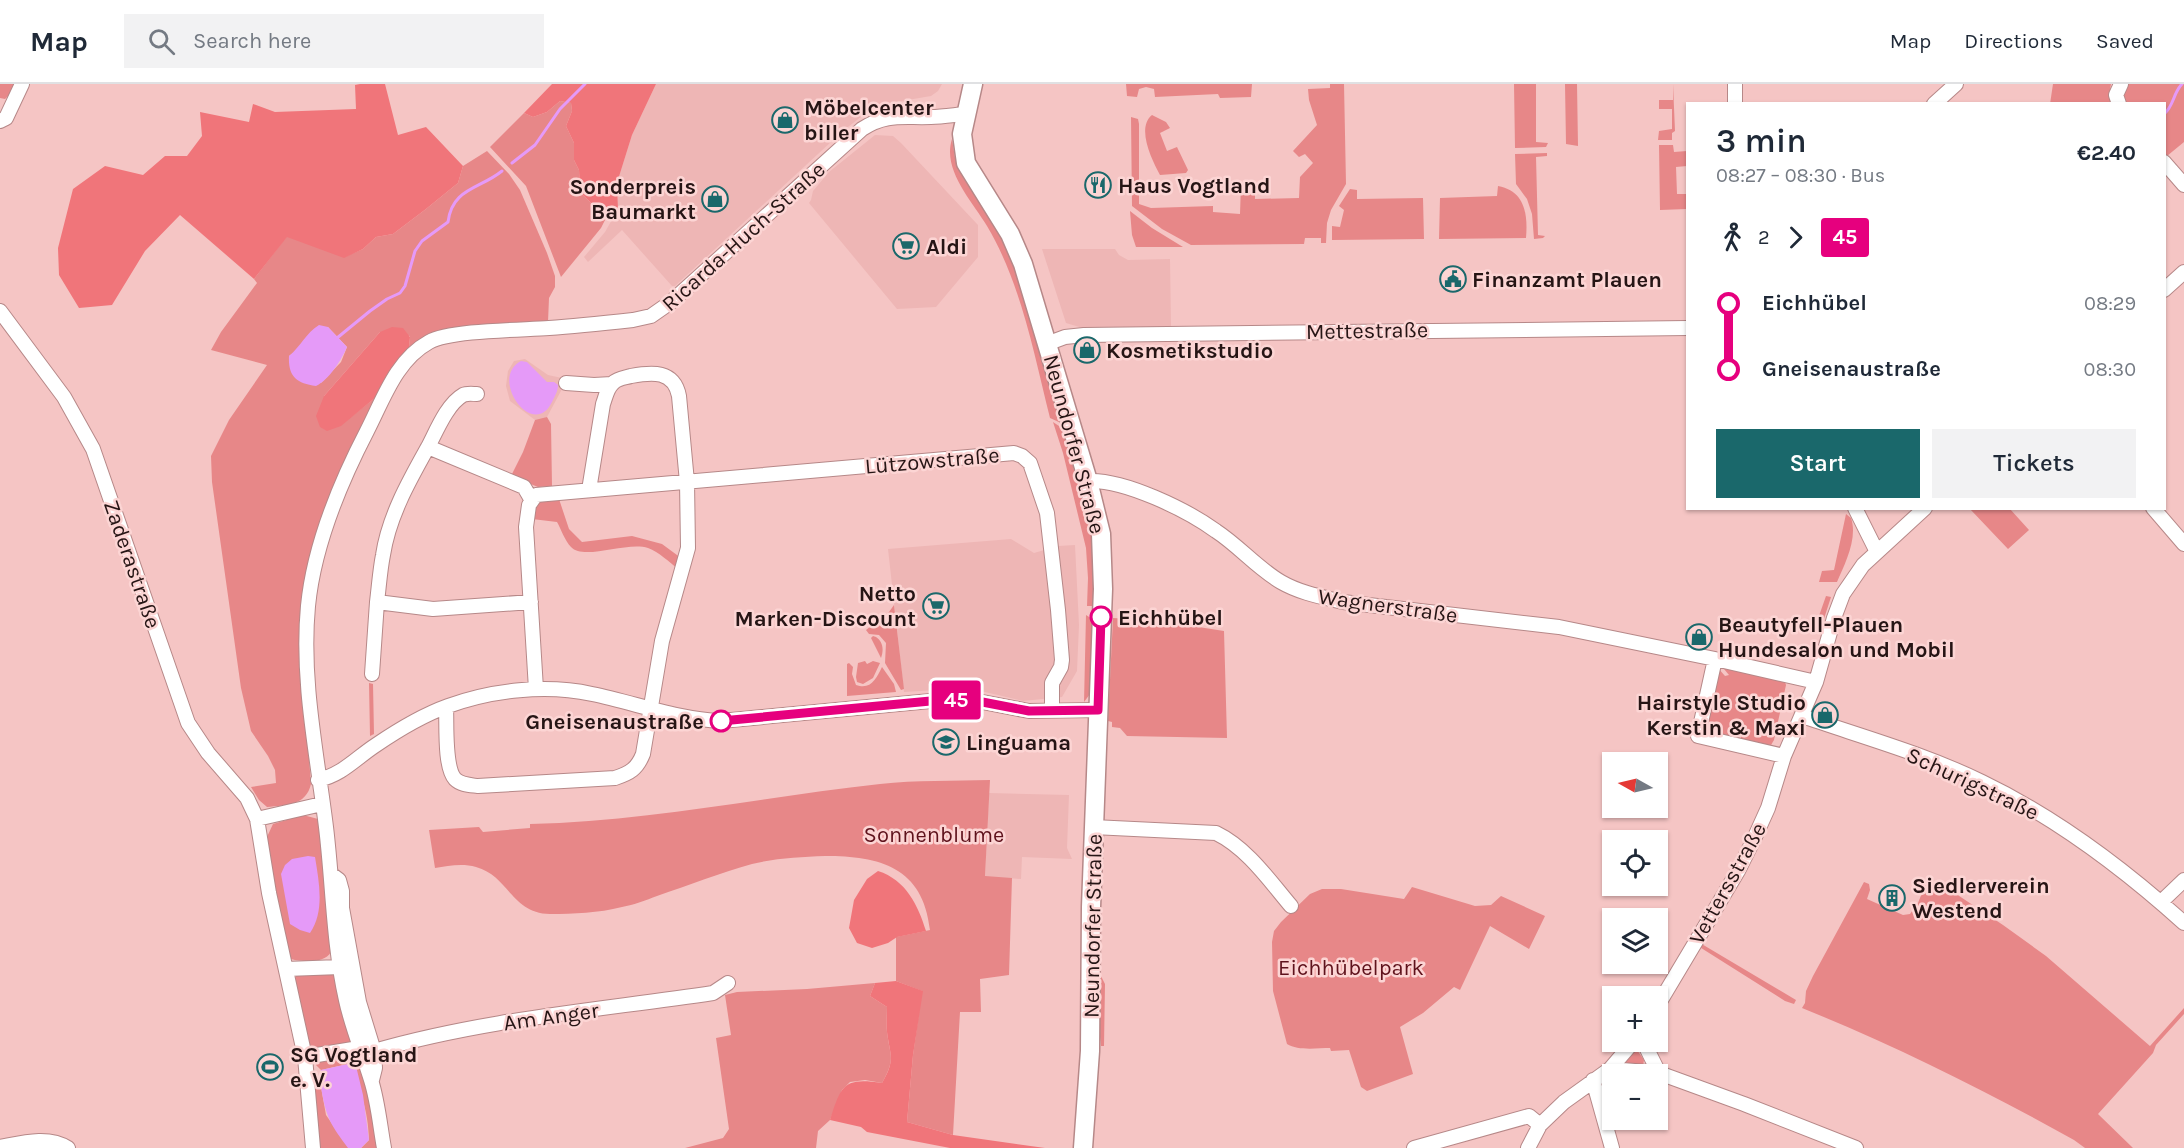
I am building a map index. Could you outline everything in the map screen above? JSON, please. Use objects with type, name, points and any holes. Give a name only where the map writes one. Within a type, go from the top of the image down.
[{"type":"street","points":[[0,121],[6,117],[22,84]]},
{"type":"street","name":"Neundorfer Straße","points":[[973,84],[965,114],[962,139],[966,164],[1010,234],[1023,264],[1049,344],[1088,481],[1103,551],[1104,589],[1093,827],[1090,1051],[1083,1148]]},
{"type":"street","points":[[1735,84],[1735,102]]},
{"type":"street","points":[[1936,102],[1956,84]]},
{"type":"street","points":[[2118,102],[2116,95],[2121,84]]},
{"type":"street","name":"Ricarda-Huch-Straße","points":[[322,804],[310,706],[307,657],[308,606],[315,565],[346,471],[397,373],[412,353],[432,340],[454,335],[633,320],[651,316],[671,302],[862,129],[875,120],[892,116],[931,117],[965,114]]},
{"type":"street","points":[[2166,164],[2184,185]]},
{"type":"street","points":[[2166,288],[2184,272]]},
{"type":"street","name":"Zaderastraße","points":[[0,311],[64,398],[82,429],[103,475],[188,723],[208,753],[247,798],[257,819]]},
{"type":"street","name":"Mettestraße","points":[[1049,344],[1065,337],[1084,335],[1686,328]]},
{"type":"street","points":[[446,707],[449,766],[454,778],[462,784],[478,786],[615,778],[630,773],[638,766],[643,754],[662,641],[688,548],[687,482],[677,385],[661,374],[642,374],[619,379],[612,384],[603,404],[589,490]]},
{"type":"street","points":[[566,383],[612,384]]},
{"type":"street","points":[[372,674],[383,554],[391,525],[407,486],[444,417],[464,394],[477,393]]},
{"type":"street","points":[[428,447],[524,487],[534,497],[527,515],[526,527],[536,689]]},
{"type":"street","name":"Lützowstraße","points":[[534,497],[589,490],[1014,453],[1023,456],[1030,463],[1047,513],[1062,660],[1052,683],[1052,710]]},
{"type":"street","name":"Wagnerstraße","points":[[1088,481],[1100,481],[1131,489],[1160,500],[1217,531],[1263,571],[1283,583],[1323,598],[1559,627],[1816,682]]},
{"type":"street","points":[[1856,510],[1877,552]]},
{"type":"street","name":"Vettersstraße","points":[[1668,988],[1738,871],[1768,808],[1784,756],[1816,682],[1843,594],[1853,576],[1923,510]]},
{"type":"street","points":[[2155,510],[2184,543]]},
{"type":"street","points":[[377,602],[433,609],[531,602]]},
{"type":"street","points":[[1715,659],[1698,736],[1784,756]]},
{"type":"street","points":[[318,780],[329,778],[382,741],[446,707],[495,694],[536,689],[589,693],[650,710],[700,720],[721,721],[941,700],[972,700],[1029,711],[1098,710]]},
{"type":"street","name":"Schurigstraße","points":[[1802,716],[1894,746],[1990,786],[2035,810],[2092,848],[2184,923]]},
{"type":"street","points":[[313,1148],[304,1058],[269,893],[257,819],[322,804],[340,967],[359,1048],[372,1082],[384,1148]]},
{"type":"street","points":[[1093,827],[1216,833],[1229,839],[1291,906]]},
{"type":"street","points":[[331,874],[339,880],[342,891],[342,908],[359,1002],[374,1051],[375,1068],[372,1082]]},
{"type":"street","points":[[2161,902],[2184,880]]},
{"type":"street","points":[[286,969],[340,967]]},
{"type":"street","name":"Am Anger","points":[[374,1051],[447,1032],[713,993],[728,983]]},
{"type":"street","points":[[304,1058],[359,1048]]},
{"type":"street","points":[[1614,1064],[1625,1052]]},
{"type":"street","points":[[1528,1148],[1540,1125],[1564,1102],[1602,1074]]},
{"type":"street","points":[[1668,1076],[1856,1148]]},
{"type":"street","points":[[1593,1080],[1612,1148]]},
{"type":"street","points":[[1414,1148],[1529,1116],[1540,1125]]},
{"type":"street","points":[[0,1147],[47,1141],[68,1148]]},
{"type":"shaded area","points":[[385,84],[398,135],[426,127],[463,166],[458,183],[393,234],[376,237],[363,249],[344,258],[287,237],[254,279],[180,215],[145,251],[112,305],[79,308],[59,275],[58,248],[73,189],[105,166],[143,175],[165,156],[187,156],[202,136],[200,112],[249,122],[253,104],[275,112],[356,109],[355,85]]},
{"type":"shaded area","points":[[552,84],[656,84],[632,135],[617,183],[618,209],[607,216],[580,192],[579,170],[574,160],[574,143],[566,126],[572,111],[571,103],[560,101],[547,112],[533,117],[524,113]]},
{"type":"shaded area","points":[[656,84],[942,84],[931,96],[884,104],[870,110],[844,130],[675,286],[672,286],[622,230],[588,262],[584,257],[605,232],[618,209],[617,183],[632,135]]},
{"type":"shaded area","points":[[875,135],[893,136],[978,225],[978,257],[936,307],[897,309],[809,203],[813,191],[829,172]]},
{"type":"shaded area","points":[[1042,249],[1115,249],[1119,255],[1128,260],[1170,259],[1171,327],[1086,329],[1066,323]]},
{"type":"shaded area","points":[[319,325],[328,327],[347,347],[330,374],[316,386],[303,383],[295,377],[290,369],[289,356]]},
{"type":"shaded area","points":[[392,327],[403,328],[410,337],[409,347],[395,364],[376,397],[341,426],[327,431],[320,427],[316,416],[324,396],[380,332]]},
{"type":"shaded area","points":[[525,359],[548,375],[564,380],[562,389],[547,417],[540,420],[535,420],[510,401],[506,386],[508,371],[514,361]]},
{"type":"shaded area","points":[[521,361],[527,362],[547,382],[554,382],[558,385],[552,402],[544,412],[534,414],[525,411],[511,392],[509,380],[512,369]]},
{"type":"shaded area","points":[[1011,539],[1034,553],[1058,546],[1075,545],[1079,625],[1077,671],[1062,697],[1023,701],[968,688],[904,692],[888,549]]},
{"type":"shaded area","points":[[989,793],[1069,795],[1067,848],[1072,859],[1022,857],[1021,879],[985,877]]},
{"type":"shaded area","points":[[315,857],[320,896],[318,915],[310,933],[290,924],[281,874],[285,865],[292,859]]},
{"type":"shaded area","points":[[878,871],[896,881],[910,895],[926,931],[897,937],[888,943],[872,948],[857,943],[849,928],[854,900],[867,879]]},
{"type":"shaded area","points":[[896,981],[923,991],[913,1055],[907,1122],[953,1135],[1045,1148],[950,1148],[867,1132],[861,1127],[830,1120],[837,1099],[846,1086],[859,1081],[882,1083],[886,1075],[891,1063],[887,1007],[870,996],[875,983]]},
{"type":"shaded area","points":[[348,1064],[356,1066],[363,1095],[369,1140],[361,1148],[348,1148],[342,1140],[328,1116],[322,1093],[321,1070]]},
{"type":"green space","points":[[0,84],[20,84],[5,99],[0,98]]},
{"type":"green space","points":[[1126,84],[1252,84],[1251,97],[1220,98],[1218,94],[1155,97],[1154,89],[1146,87],[1139,89],[1137,97],[1127,96]]},
{"type":"green space","points":[[1330,84],[1344,84],[1346,184],[1331,210],[1327,223],[1326,243],[1321,243],[1321,238],[1305,238],[1304,244],[1191,245],[1162,229],[1132,206],[1131,117],[1138,119],[1139,124],[1139,204],[1151,208],[1213,206],[1213,212],[1240,214],[1241,184],[1255,183],[1255,199],[1299,198],[1300,177],[1313,163],[1305,154],[1299,157],[1293,151],[1317,125],[1308,89],[1330,88]]},
{"type":"green space","points":[[1514,84],[1536,84],[1536,142],[1548,143],[1546,147],[1515,148]]},
{"type":"green space","points":[[1565,84],[1577,84],[1578,146],[1566,144]]},
{"type":"green space","points":[[1673,84],[1675,131],[1672,133],[1672,140],[1658,140],[1659,131],[1672,129],[1672,109],[1659,109],[1659,100],[1673,100]]},
{"type":"green space","points":[[2053,84],[2111,84],[2109,96],[2112,102],[2050,102]]},
{"type":"green space","points":[[2126,84],[2184,84],[2184,142],[2167,156],[2166,102],[2123,102],[2123,90]]},
{"type":"green space","points":[[560,101],[571,103],[572,111],[566,126],[574,143],[574,160],[579,170],[580,192],[607,216],[601,228],[561,277],[526,186],[490,147],[524,113],[533,117],[547,112]]},
{"type":"green space","points":[[1152,115],[1166,122],[1170,128],[1160,133],[1167,151],[1177,147],[1188,170],[1186,173],[1160,175],[1145,136],[1147,121]]},
{"type":"green space","points":[[952,139],[955,158],[964,179],[995,225],[1017,270],[1061,423],[1050,418],[1032,344],[1009,271],[987,226],[955,174],[950,151]]},
{"type":"green space","points":[[1659,145],[1673,145],[1674,152],[1686,151],[1686,166],[1676,167],[1677,194],[1686,194],[1686,209],[1660,210]]},
{"type":"green space","points":[[487,151],[509,174],[520,190],[555,276],[555,287],[549,298],[548,322],[437,331],[409,347],[410,336],[380,332],[324,396],[351,417],[376,397],[343,466],[301,655],[311,784],[305,797],[300,800],[288,805],[267,807],[259,800],[251,787],[276,783],[275,770],[251,731],[241,688],[212,482],[211,456],[229,420],[267,365],[211,350],[221,332],[257,283],[254,279],[287,236],[344,257],[363,249],[376,237],[393,234],[426,209],[458,183],[463,166]],"holes":[[[328,327],[347,347],[341,362],[321,383],[289,356]]]},
{"type":"green space","points":[[1547,153],[1547,156],[1536,157],[1538,235],[1545,236],[1534,239],[1532,214],[1527,199],[1516,184],[1515,154]]},
{"type":"green space","points":[[1498,186],[1514,193],[1523,205],[1526,238],[1439,239],[1440,198],[1497,196]]},
{"type":"green space","points":[[1350,189],[1357,190],[1357,199],[1423,198],[1424,239],[1332,240],[1332,226],[1340,227],[1344,210],[1339,206]]},
{"type":"green space","points":[[1130,211],[1183,247],[1136,247],[1132,235]]},
{"type":"green space","points":[[547,417],[551,424],[552,486],[538,487],[511,476],[535,420]]},
{"type":"green space","points":[[1053,422],[1062,428],[1090,526],[1095,566],[1095,606],[1087,606],[1086,548],[1063,453]]},
{"type":"green space","points":[[545,499],[559,499],[569,529],[582,542],[632,536],[662,544],[681,558],[678,569],[648,548],[629,547],[596,552],[577,551],[571,547],[557,522],[532,519],[536,504]]},
{"type":"green space","points":[[1971,510],[2011,510],[2029,530],[2008,549]]},
{"type":"green space","points":[[1846,514],[1851,518],[1853,526],[1852,542],[1847,559],[1837,582],[1819,582],[1822,571],[1834,570]]},
{"type":"green space","points":[[1826,596],[1831,597],[1820,631],[1814,630]]},
{"type":"green space","points":[[894,605],[904,689],[901,690],[885,663],[886,643],[879,635],[869,634],[866,630],[889,612]]},
{"type":"green space","points":[[1086,615],[1094,620],[1090,694],[1084,702]]},
{"type":"green space","points":[[1113,618],[1160,621],[1224,631],[1227,738],[1127,736],[1120,728],[1112,727],[1112,722],[1108,721]]},
{"type":"green space","points":[[873,636],[881,643],[883,649],[881,658],[871,638]]},
{"type":"green space","points":[[865,661],[867,664],[873,661],[880,663],[873,678],[863,684],[857,682],[856,677],[858,663]]},
{"type":"green space","points":[[847,664],[853,667],[852,674],[856,685],[869,685],[882,667],[894,684],[896,692],[847,696]]},
{"type":"green space","points":[[1725,666],[1785,682],[1774,740],[1771,745],[1743,741],[1741,727],[1736,727],[1735,739],[1707,735],[1704,725],[1718,668],[1725,676],[1729,675],[1724,669]]},
{"type":"green space","points":[[369,683],[373,684],[374,734],[370,736]]},
{"type":"green space","name":"Sonnenblume","points":[[990,780],[985,876],[1012,878],[1009,975],[980,979],[981,1012],[960,1012],[953,1135],[907,1122],[922,991],[896,981],[896,937],[930,930],[926,909],[918,892],[896,869],[864,859],[845,857],[779,859],[704,879],[626,906],[595,912],[550,914],[527,908],[496,878],[476,867],[460,865],[435,868],[429,830],[479,827],[483,832],[530,828],[530,824],[662,813],[880,784]]},
{"type":"green space","points":[[303,815],[318,819],[322,828],[331,952],[323,959],[313,961],[291,959],[285,951],[266,839],[273,824]]},
{"type":"green space","points":[[1864,882],[1869,884],[1867,899],[1903,915],[1910,914],[1918,903],[1926,883],[1935,887],[1941,884],[2046,956],[2150,1046],[2184,1008],[2184,1014],[2156,1045],[2153,1053],[2098,1114],[2133,1148],[2085,1148],[2041,1122],[1940,1070],[1802,1008],[1813,976]]},
{"type":"green space","name":"Eichhübelpark","points":[[1412,887],[1475,906],[1491,905],[1501,896],[1545,916],[1529,949],[1490,926],[1460,990],[1454,987],[1423,1013],[1400,1027],[1413,1074],[1367,1091],[1361,1087],[1349,1050],[1331,1051],[1330,1048],[1302,1048],[1287,1044],[1273,991],[1272,942],[1274,931],[1310,894],[1322,889],[1341,889],[1404,899]]},
{"type":"green space","points":[[1700,943],[1796,1000],[1794,1004],[1785,1001],[1698,946]]},
{"type":"green space","points":[[327,972],[338,982],[352,1037],[351,1042],[311,1050],[294,980],[297,974]]},
{"type":"green space","points":[[1100,974],[1105,984],[1104,1046],[1101,1046],[1100,1037]]},
{"type":"green space","points":[[875,983],[870,996],[887,1007],[891,1058],[889,1068],[882,1083],[865,1080],[850,1082],[842,1090],[830,1120],[818,1131],[816,1148],[685,1148],[723,1138],[729,1129],[716,1038],[731,1035],[725,995],[737,992]]},
{"type":"green space","points":[[1629,1052],[1638,1052],[1644,1060],[1643,1064],[1623,1064],[1625,1056]]},
{"type":"green space","points":[[350,1054],[355,1055],[361,1061],[381,1148],[361,1148],[369,1140],[367,1119],[360,1092],[348,1064],[321,1070],[316,1065],[318,1062]]},
{"type":"green space","points":[[312,1071],[319,1076],[326,1115],[349,1148],[317,1148]]},
{"type":"waterway","points":[[512,163],[535,145],[560,109],[585,84]]},
{"type":"waterway","points":[[2166,112],[2182,84]]},
{"type":"waterway","points":[[337,338],[370,311],[400,293],[405,286],[415,251],[422,241],[448,222],[455,202],[461,196],[502,171]]},
{"type":"bus line","name":"45","points":[[721,721],[941,700],[972,700],[1029,711],[1098,710],[1101,617]]},
{"type":"place","name":"Möbelcenter biller","points":[[785,120]]},
{"type":"place","name":"Haus Vogtland","points":[[1098,185]]},
{"type":"place","name":"Sonderpreis Baumarkt","points":[[715,199]]},
{"type":"place","name":"Aldi","points":[[906,246]]},
{"type":"place","name":"Finanzamt Plauen","points":[[1453,279]]},
{"type":"place","name":"Kosmetikstudio","points":[[1087,350]]},
{"type":"place","name":"Netto Marken-Discount","points":[[936,606]]},
{"type":"place","name":"Eichhübel","points":[[1101,617]]},
{"type":"place","name":"Beautyfell-Plauen Hundesalon und Mobil","points":[[1699,637]]},
{"type":"place","name":"Hairstyle Studio Kerstin & Maxi","points":[[1825,715]]},
{"type":"place","name":"Gneisenaustraße","points":[[721,721]]},
{"type":"place","name":"Linguama","points":[[946,742]]},
{"type":"place","name":"Siedlerverein Westend","points":[[1892,898]]},
{"type":"place","name":"SG Vogtland e. V.","points":[[270,1067]]}]
